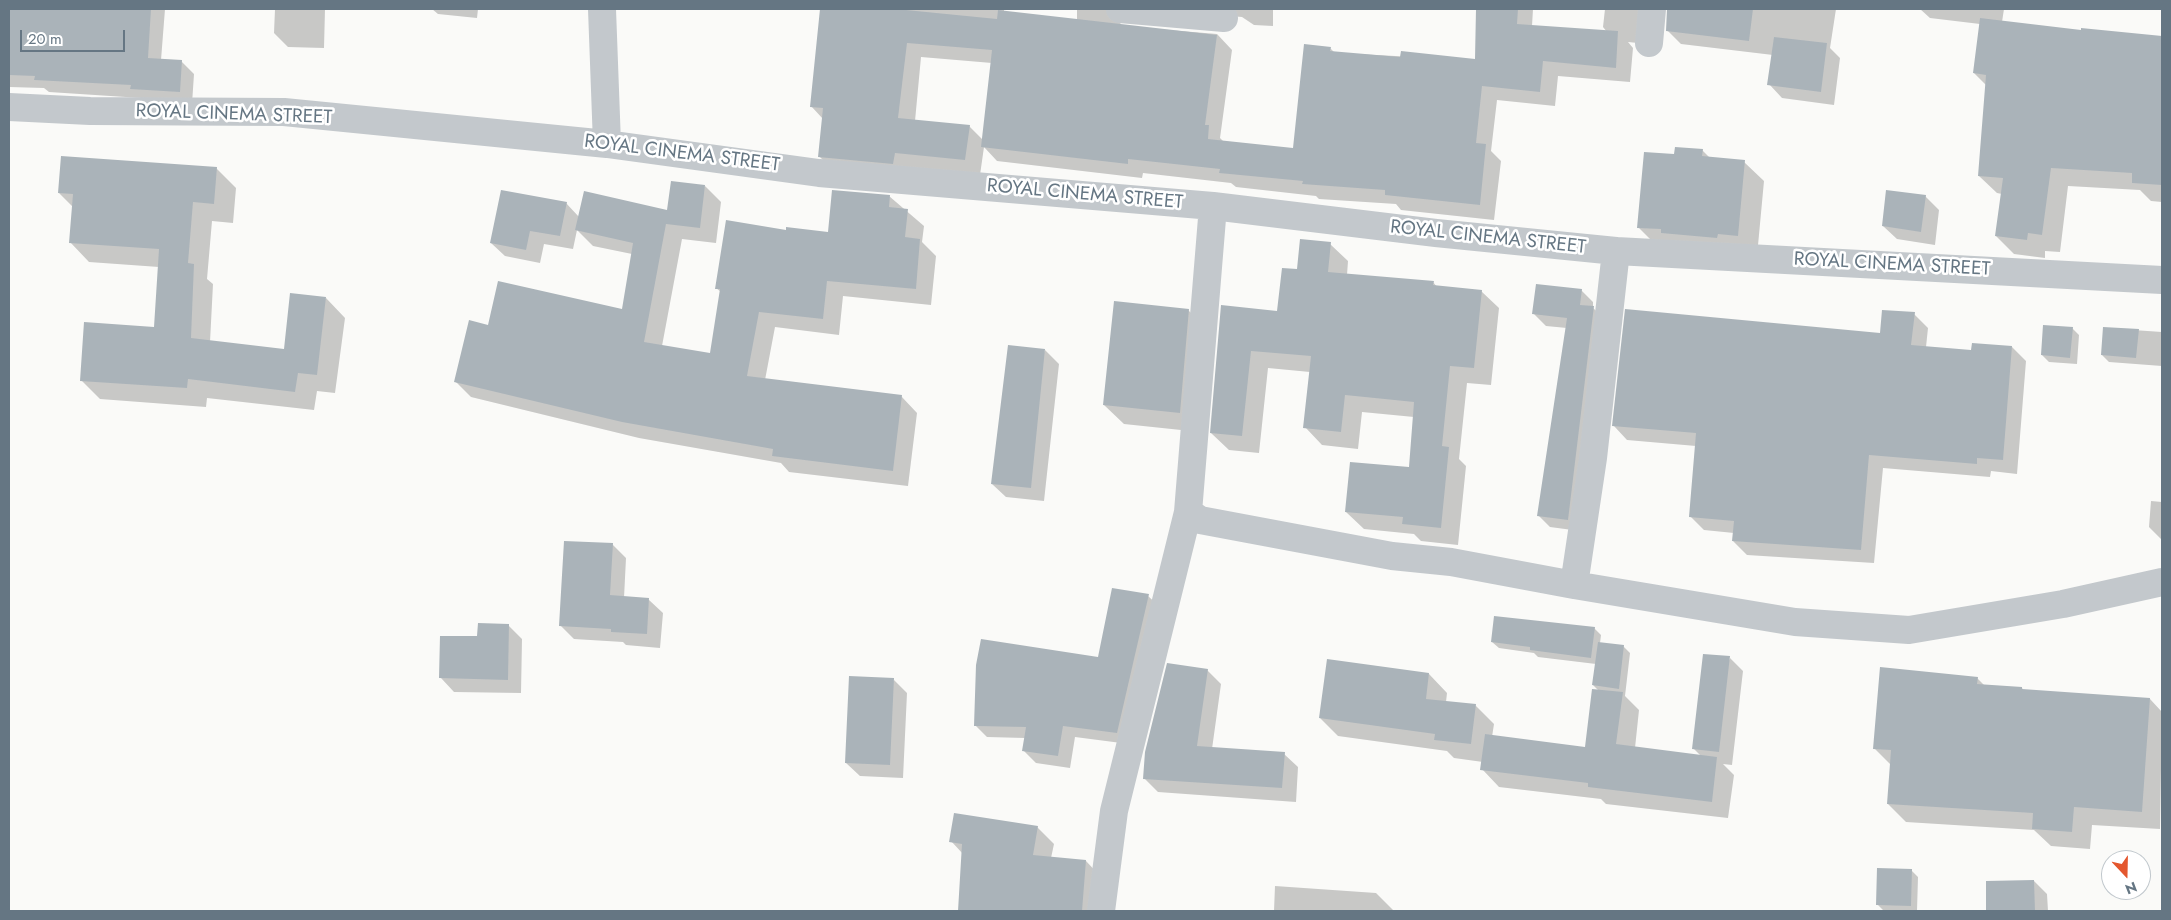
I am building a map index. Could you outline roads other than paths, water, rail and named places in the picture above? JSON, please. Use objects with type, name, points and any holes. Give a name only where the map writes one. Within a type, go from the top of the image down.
[{"type":"street","points":[[602,9],[608,144]]},
{"type":"street","points":[[1120,9],[1224,18]]},
{"type":"street","points":[[1649,43],[1652,9]]},
{"type":"street","name":"ROYAL CINEMA STREET","points":[[9,107],[90,111],[284,112],[608,144],[819,172],[1213,206],[1436,233],[1616,251],[2162,280]]},
{"type":"street","points":[[1101,911],[1114,811],[1188,512],[1213,206]]},
{"type":"street","points":[[1574,585],[1593,458],[1616,251]]},
{"type":"street","points":[[1188,512],[1200,520],[1392,556],[1450,562],[1794,622],[1909,630],[2063,604],[2162,582]]}]
